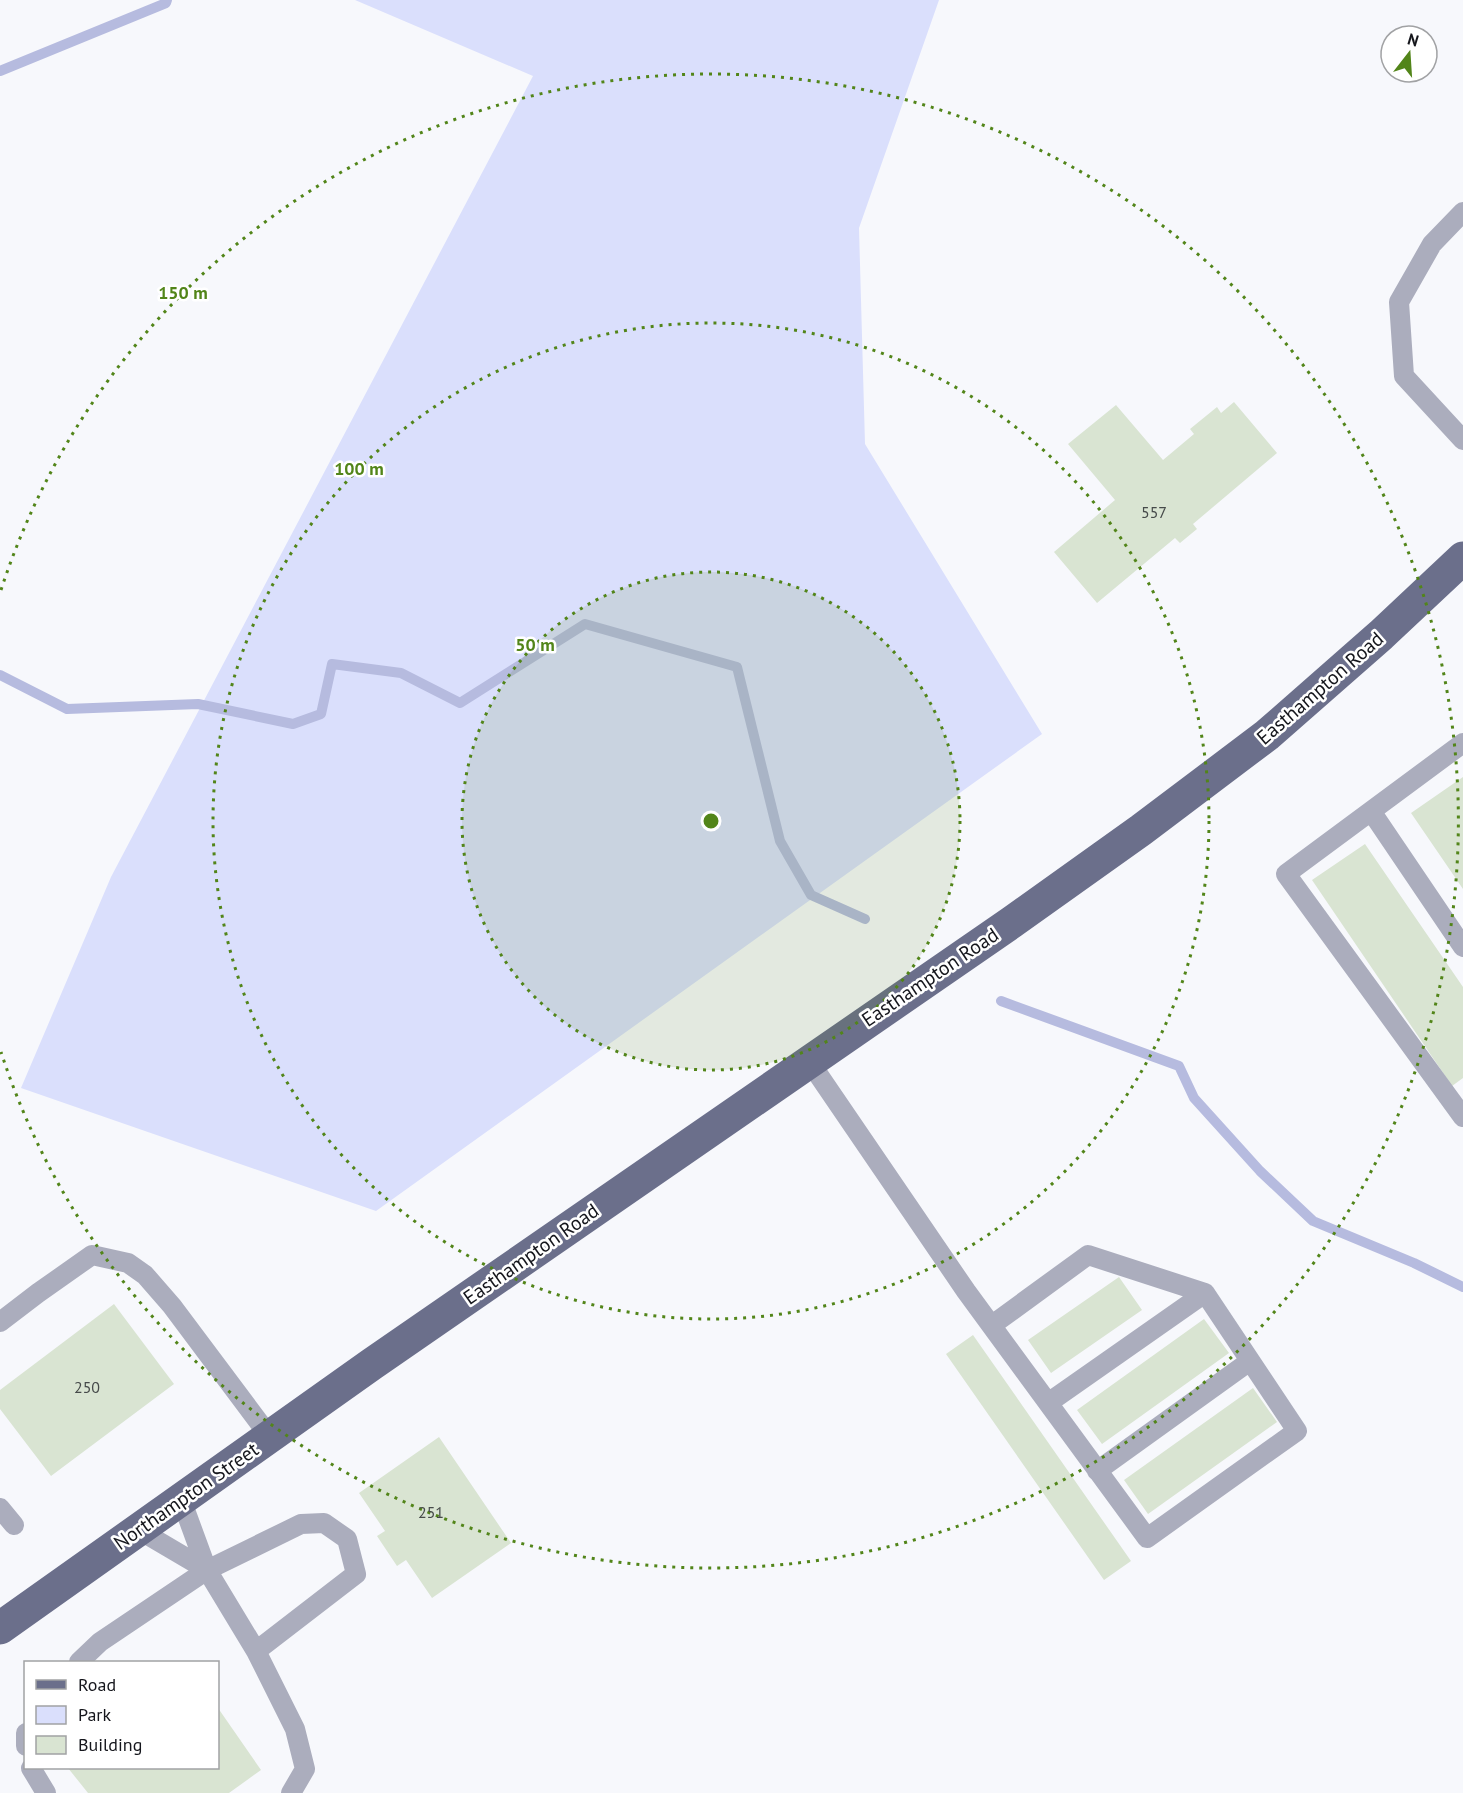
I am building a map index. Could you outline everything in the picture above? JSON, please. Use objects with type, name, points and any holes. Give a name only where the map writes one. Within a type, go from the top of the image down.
[{"type":"main road","name":"Easthampton Road","points":[[372,1364],[1067,883],[1208,781],[1325,686],[1463,558]]},
{"type":"main road","name":"Northampton Street","points":[[0,1628],[372,1364]]},
{"type":"lane","points":[[1463,212],[1432,244],[1399,302],[1404,376],[1463,440]]},
{"type":"lane","points":[[1463,743],[1286,874],[1463,1117]]},
{"type":"lane","points":[[1371,811],[1463,947]]},
{"type":"lane","points":[[809,1061],[992,1325],[1147,1538],[1297,1431],[1205,1293],[1088,1255],[992,1325]]},
{"type":"lane","points":[[0,1322],[92,1255],[128,1263],[145,1275],[172,1306],[270,1437]]},
{"type":"lane","points":[[1048,1403],[1205,1293]]},
{"type":"lane","points":[[1097,1471],[1250,1361]]},
{"type":"lane","points":[[182,1499],[207,1570],[256,1651],[295,1729],[305,1769],[291,1793]]},
{"type":"lane","points":[[0,1508],[14,1525]]},
{"type":"lane","points":[[80,1661],[100,1642],[207,1570],[301,1524],[324,1523],[347,1539],[356,1574],[256,1651]]},
{"type":"lane","points":[[139,1530],[207,1570]]},
{"type":"lane","points":[[32,1769],[46,1793]]},
{"type":"green space","points":[[355,0],[939,0],[859,228],[865,444],[1042,734],[376,1211],[21,1088],[111,877],[533,76]]},
{"type":"building","points":[[1234,402],[1277,453],[1193,524],[1197,529],[1180,543],[1175,538],[1097,603],[1054,552],[1115,500],[1068,444],[1116,405],[1163,460],[1194,434],[1190,429],[1217,407],[1221,413]]},
{"type":"building","points":[[1463,777],[1463,889],[1411,813]]},
{"type":"building","points":[[1365,844],[1463,987],[1463,1078],[1452,1086],[1312,880]]},
{"type":"building","points":[[1119,1277],[1142,1310],[1051,1373],[1028,1340]]},
{"type":"building","points":[[114,1304],[174,1384],[51,1476],[0,1409],[0,1390]]},
{"type":"building","points":[[1204,1319],[1229,1353],[1102,1444],[1077,1410]]},
{"type":"building","points":[[973,1335],[1131,1561],[1104,1580],[946,1354]]},
{"type":"building","points":[[1253,1388],[1277,1422],[1148,1514],[1124,1480]]},
{"type":"building","points":[[439,1437],[511,1543],[432,1598],[406,1560],[397,1566],[377,1536],[385,1531],[359,1493]]},
{"type":"building","points":[[219,1709],[261,1770],[229,1793],[88,1793],[69,1769],[219,1769]]},
{"type":"waterway","points":[[0,71],[166,3],[167,0]]},
{"type":"waterway","points":[[0,675],[67,709],[198,704],[293,724],[321,714],[332,664],[401,673],[460,703],[585,624],[737,667],[780,841],[811,895],[865,919]]},
{"type":"waterway","points":[[1001,1001],[1179,1066],[1194,1098],[1260,1171],[1313,1221],[1414,1263],[1463,1287]]}]
